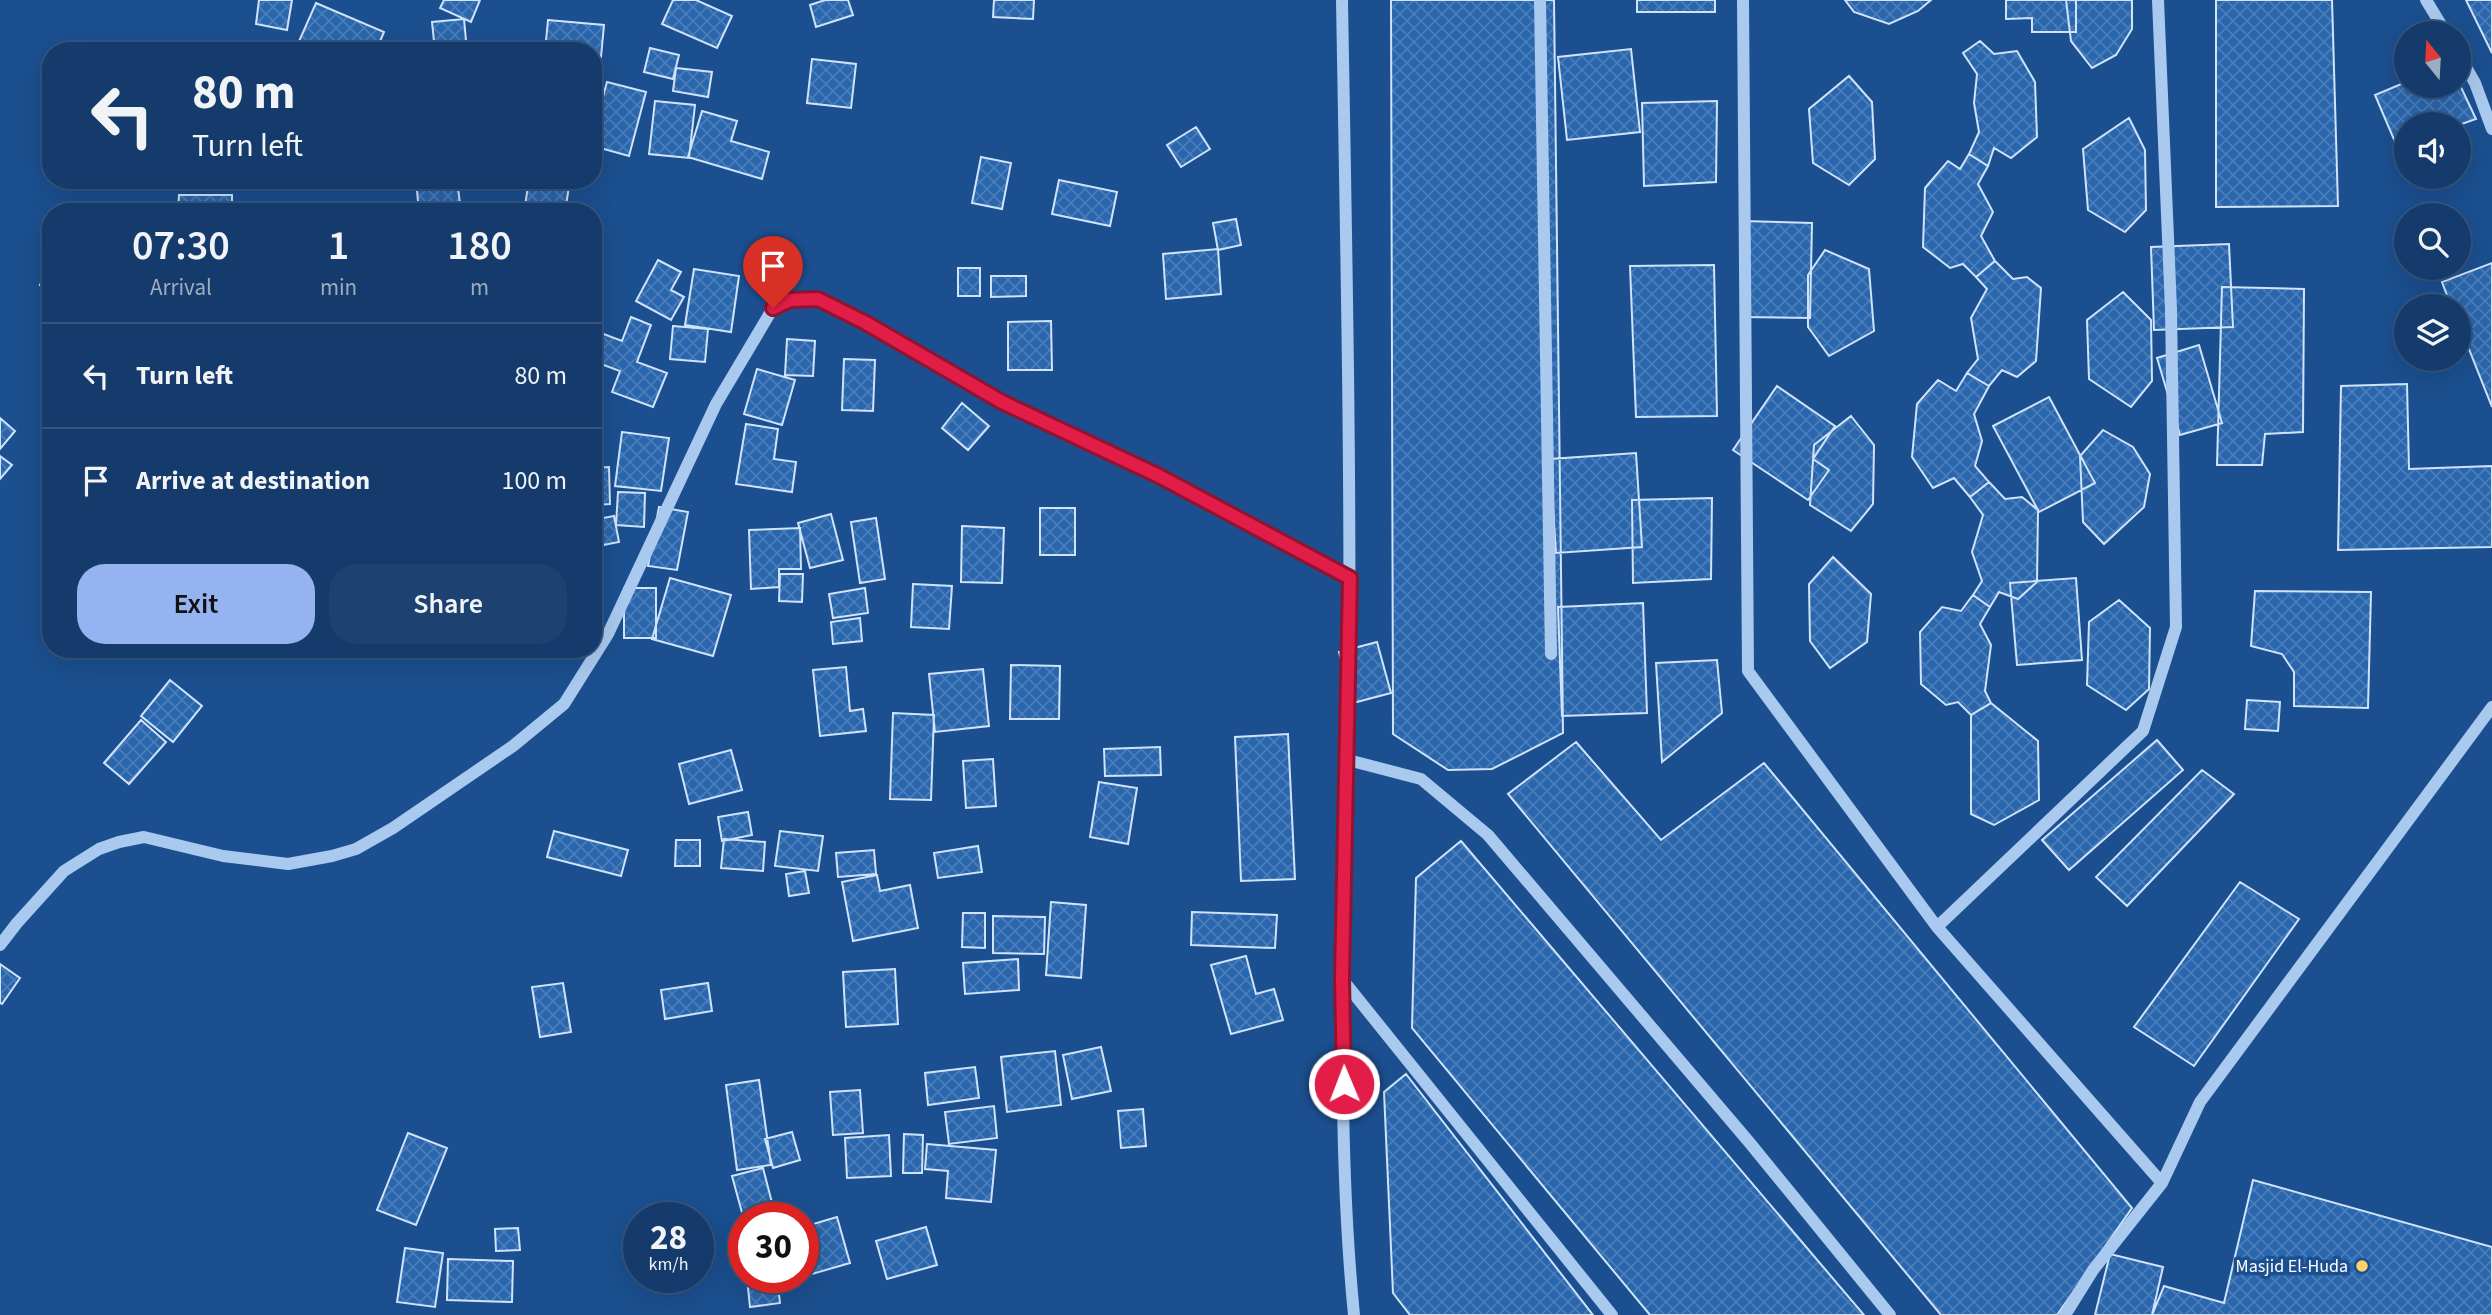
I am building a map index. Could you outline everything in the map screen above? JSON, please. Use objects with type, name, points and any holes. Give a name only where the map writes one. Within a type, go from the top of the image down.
[{"type":"street","points":[[1342,0],[1350,578],[1342,978],[1347,1242],[1354,1315]]},
{"type":"street","points":[[1541,0],[1551,654]]},
{"type":"street","points":[[1743,0],[1748,671],[1937,927],[2162,1183]]},
{"type":"street","points":[[1937,927],[2143,731],[2176,628],[2171,309],[2158,0]]},
{"type":"street","points":[[2426,0],[2439,21]]},
{"type":"street","points":[[2471,76],[2492,129]]},
{"type":"street","points":[[602,644],[716,404],[773,308],[790,300],[818,299],[866,323],[1002,402],[1159,476],[1350,578]]},
{"type":"street","points":[[0,945],[64,871],[99,849],[144,837],[223,856],[288,864],[356,849],[393,828],[513,746],[565,704],[593,658]]},
{"type":"street","points":[[2065,1315],[2093,1270],[2162,1183],[2200,1102],[2492,707]]},
{"type":"street","points":[[1348,760],[1421,779],[1488,835],[1748,1142],[1890,1315]]},
{"type":"street","points":[[1342,978],[1612,1315]]},
{"type":"building","points":[[259,0],[292,0],[287,30],[256,24]]},
{"type":"building","points":[[444,0],[480,0],[471,22],[440,8]]},
{"type":"building","points":[[673,0],[696,0],[732,16],[717,48],[662,24]]},
{"type":"building","points":[[825,0],[848,0],[853,15],[816,27],[810,5]]},
{"type":"building","points":[[994,0],[1034,0],[1033,19],[993,17]]},
{"type":"building","points":[[1391,0],[1554,0],[1563,733],[1492,769],[1448,770],[1393,734]]},
{"type":"building","points":[[1637,0],[1715,0],[1715,12],[1637,12]]},
{"type":"building","points":[[1845,0],[1931,0],[1918,11],[1889,24],[1854,12]]},
{"type":"building","points":[[2006,0],[2076,0],[2076,32],[2032,32],[2032,18],[2006,19]]},
{"type":"building","points":[[2066,0],[2132,0],[2132,29],[2116,55],[2092,68],[2071,41]]},
{"type":"building","points":[[2216,0],[2332,0],[2338,206],[2216,207]]},
{"type":"building","points":[[2466,0],[2492,0],[2492,53]]},
{"type":"building","points":[[316,3],[384,32],[380,42],[299,42]]},
{"type":"building","points":[[464,19],[466,42],[434,42],[432,22]]},
{"type":"building","points":[[548,20],[604,25],[602,46],[602,42],[546,42]]},
{"type":"building","points":[[1980,41],[1994,54],[2017,51],[2035,82],[2037,137],[2011,158],[1994,148],[1988,166],[1969,154],[1979,132],[1974,103],[1977,74],[1963,53]]},
{"type":"building","points":[[650,48],[679,55],[673,79],[644,72]]},
{"type":"building","points":[[1631,49],[1640,132],[1567,140],[1558,57]]},
{"type":"building","points":[[812,59],[856,64],[851,108],[807,103]]},
{"type":"building","points":[[676,68],[712,72],[708,97],[673,91]]},
{"type":"building","points":[[1849,76],[1872,102],[1875,159],[1849,185],[1813,163],[1809,109]]},
{"type":"building","points":[[607,82],[646,92],[629,156],[602,148],[602,100]]},
{"type":"building","points":[[2394,87],[2394,98],[2466,98],[2476,119],[2471,121],[2471,112],[2394,112],[2394,140],[2375,95]]},
{"type":"building","points":[[655,101],[695,105],[689,158],[649,154]]},
{"type":"building","points":[[1717,101],[1716,182],[1644,186],[1642,103]]},
{"type":"building","points":[[702,111],[737,121],[731,141],[769,152],[762,179],[688,157]]},
{"type":"building","points":[[2129,118],[2145,150],[2146,210],[2125,232],[2088,210],[2083,149]]},
{"type":"building","points":[[1196,127],[1210,149],[1181,167],[1167,145]]},
{"type":"building","points":[[1969,154],[1988,166],[1978,184],[1993,212],[1981,236],[1995,261],[1976,277],[1963,264],[1950,268],[1923,247],[1925,188],[1948,161],[1960,169]]},
{"type":"building","points":[[981,157],[1011,163],[1002,209],[972,203]]},
{"type":"building","points":[[1059,180],[1117,192],[1110,226],[1052,214]]},
{"type":"building","points":[[417,189],[458,189],[460,203],[418,203]]},
{"type":"building","points":[[528,189],[569,189],[566,203],[525,203]]},
{"type":"building","points":[[179,195],[232,195],[232,203],[179,203]]},
{"type":"building","points":[[1236,219],[1241,245],[1218,250],[1213,223]]},
{"type":"building","points":[[1743,221],[1812,223],[1810,318],[1742,317]]},
{"type":"building","points":[[2229,244],[2233,327],[2154,330],[2151,247]]},
{"type":"building","points":[[1218,249],[1221,294],[1166,299],[1163,254]]},
{"type":"building","points":[[1825,250],[1869,269],[1874,331],[1829,356],[1808,327],[1808,275]]},
{"type":"building","points":[[658,260],[681,272],[671,290],[684,297],[671,320],[636,301]]},
{"type":"building","points":[[1995,261],[2013,279],[2027,277],[2041,288],[2036,361],[2017,377],[2002,370],[1989,386],[1967,373],[1978,359],[1971,318],[1987,289],[1976,277]]},
{"type":"building","points":[[2492,263],[2492,407],[2471,354],[2471,294],[2446,294],[2442,282],[2471,280],[2471,271]]},
{"type":"building","points":[[1714,265],[1717,416],[1636,417],[1630,266]]},
{"type":"building","points":[[958,268],[980,268],[980,296],[958,296]]},
{"type":"building","points":[[694,269],[739,276],[731,332],[685,325]]},
{"type":"building","points":[[991,276],[1026,276],[1026,296],[991,297]]},
{"type":"building","points":[[2222,287],[2304,289],[2303,432],[2265,434],[2262,465],[2217,465]]},
{"type":"building","points":[[2123,292],[2151,320],[2152,381],[2131,407],[2089,379],[2087,320]]},
{"type":"building","points":[[631,317],[651,325],[637,362],[667,373],[653,407],[612,392],[620,371],[602,364],[602,333],[622,341]]},
{"type":"building","points":[[1051,321],[1052,370],[1008,370],[1008,322]]},
{"type":"building","points":[[673,326],[708,329],[705,362],[670,359]]},
{"type":"building","points":[[787,339],[815,341],[813,376],[785,375]]},
{"type":"building","points":[[2199,345],[2222,423],[2180,435],[2157,358]]},
{"type":"building","points":[[844,359],[875,360],[873,411],[842,410]]},
{"type":"building","points":[[757,369],[795,380],[782,425],[744,414]]},
{"type":"building","points":[[1967,373],[1989,386],[1974,414],[1982,441],[1975,466],[1989,482],[1970,497],[1954,478],[1933,488],[1912,457],[1917,404],[1938,380],[1956,391]]},
{"type":"building","points":[[2407,384],[2409,469],[2492,466],[2492,547],[2338,550],[2341,386]]},
{"type":"building","points":[[1777,386],[1835,426],[1813,459],[1829,470],[1808,500],[1733,450]]},
{"type":"building","points":[[2049,397],[2095,483],[2039,512],[1993,426]]},
{"type":"building","points":[[962,403],[989,426],[968,450],[942,428]]},
{"type":"building","points":[[1851,416],[1874,445],[1873,504],[1851,531],[1810,505],[1814,445]]},
{"type":"building","points":[[0,418],[15,431],[0,449]]},
{"type":"building","points":[[746,424],[778,429],[774,459],[796,462],[792,492],[736,484]]},
{"type":"building","points":[[2103,430],[2133,447],[2150,474],[2144,507],[2104,544],[2083,522],[2080,456]]},
{"type":"building","points":[[622,432],[669,438],[661,491],[615,486]]},
{"type":"building","points":[[1636,453],[1642,547],[1556,553],[1550,459]]},
{"type":"building","points":[[0,456],[12,465],[0,479]]},
{"type":"building","points":[[602,467],[609,467],[610,504],[602,504]]},
{"type":"building","points":[[1989,482],[2005,499],[2022,497],[2038,510],[2037,582],[2018,599],[1999,592],[1990,607],[1973,595],[1982,581],[1972,552],[1983,515],[1970,497]]},
{"type":"building","points":[[618,492],[645,493],[644,527],[616,525]]},
{"type":"building","points":[[1712,498],[1711,579],[1633,583],[1632,500]]},
{"type":"building","points":[[659,507],[688,512],[677,570],[648,566]]},
{"type":"building","points":[[1040,508],[1075,508],[1075,555],[1040,555]]},
{"type":"building","points":[[831,514],[843,560],[810,568],[798,523]]},
{"type":"building","points":[[614,516],[619,542],[602,545],[602,518]]},
{"type":"building","points":[[876,518],[885,579],[860,583],[851,522]]},
{"type":"building","points":[[962,526],[1004,528],[1002,583],[961,582]]},
{"type":"building","points":[[800,528],[801,569],[779,569],[779,587],[751,589],[749,530]]},
{"type":"building","points":[[1833,557],[1871,594],[1867,642],[1830,668],[1810,641],[1809,584]]},
{"type":"building","points":[[780,574],[803,574],[802,602],[779,601]]},
{"type":"building","points":[[670,578],[731,595],[713,656],[652,639]]},
{"type":"building","points":[[2076,578],[2082,660],[2017,665],[2010,583]]},
{"type":"building","points":[[913,584],[952,586],[949,629],[911,627]]},
{"type":"building","points":[[624,588],[656,588],[656,638],[624,638]]},
{"type":"building","points":[[865,588],[868,613],[833,618],[829,594]]},
{"type":"building","points":[[2255,591],[2371,592],[2368,708],[2294,706],[2294,672],[2282,654],[2251,646]]},
{"type":"building","points":[[1973,595],[1990,607],[1980,624],[1991,645],[1985,691],[1991,703],[1971,715],[1958,702],[1946,705],[1921,684],[1920,632],[1942,607],[1961,611]]},
{"type":"building","points":[[2119,600],[2150,628],[2149,689],[2126,710],[2087,685],[2089,622]]},
{"type":"building","points":[[1643,603],[1647,713],[1562,716],[1558,607]]},
{"type":"building","points":[[860,618],[862,641],[833,644],[831,622]]},
{"type":"building","points":[[1377,642],[1391,693],[1353,703],[1339,652]]},
{"type":"building","points":[[1717,660],[1722,713],[1662,762],[1656,663]]},
{"type":"building","points":[[1011,665],[1060,666],[1059,719],[1010,719]]},
{"type":"building","points":[[846,667],[850,711],[863,709],[866,731],[820,736],[813,670]]},
{"type":"building","points":[[983,669],[989,726],[935,732],[929,674]]},
{"type":"building","points":[[170,680],[202,706],[173,742],[141,716]]},
{"type":"building","points":[[2247,700],[2280,702],[2278,731],[2245,729]]},
{"type":"building","points":[[1991,703],[2038,741],[2039,800],[1994,825],[1971,814],[1971,715]]},
{"type":"building","points":[[893,713],[934,715],[931,800],[890,799]]},
{"type":"building","points":[[141,720],[166,742],[129,784],[104,763]]},
{"type":"building","points":[[1288,734],[1295,879],[1241,881],[1235,737]]},
{"type":"building","points":[[2157,740],[2183,770],[2069,870],[2042,840]]},
{"type":"building","points":[[1576,742],[1661,840],[1764,763],[2132,1208],[2057,1315],[1941,1315],[1508,794]]},
{"type":"building","points":[[1160,747],[1161,775],[1105,776],[1104,749]]},
{"type":"building","points":[[731,750],[742,790],[689,804],[679,764]]},
{"type":"building","points":[[993,759],[996,806],[966,808],[963,761]]},
{"type":"building","points":[[2202,770],[2234,794],[2127,906],[2096,877]]},
{"type":"building","points":[[1099,782],[1137,788],[1128,844],[1090,837]]},
{"type":"building","points":[[748,812],[752,835],[722,841],[718,817]]},
{"type":"building","points":[[554,831],[628,850],[621,876],[547,857]]},
{"type":"building","points":[[780,831],[823,836],[818,871],[775,866]]},
{"type":"building","points":[[724,839],[765,842],[763,871],[721,868]]},
{"type":"building","points":[[676,840],[700,840],[700,866],[675,866]]},
{"type":"building","points":[[1461,841],[1864,1315],[1650,1315],[1412,1028],[1416,878]]},
{"type":"building","points":[[978,846],[982,872],[938,878],[934,853]]},
{"type":"building","points":[[874,850],[876,874],[838,877],[836,853]]},
{"type":"building","points":[[805,871],[809,893],[789,896],[786,874]]},
{"type":"building","points":[[877,875],[880,891],[910,885],[918,928],[853,941],[842,882]]},
{"type":"building","points":[[2240,882],[2299,919],[2194,1066],[2134,1027]]},
{"type":"building","points":[[1051,902],[1086,905],[1081,978],[1046,975]]},
{"type":"building","points":[[1192,912],[1277,915],[1275,948],[1191,945]]},
{"type":"building","points":[[963,913],[985,913],[985,948],[962,947]]},
{"type":"building","points":[[993,916],[1045,917],[1044,954],[993,953]]},
{"type":"building","points":[[1246,956],[1256,994],[1274,989],[1283,1020],[1231,1034],[1211,965]]},
{"type":"building","points":[[1018,959],[1019,990],[965,994],[963,963]]},
{"type":"building","points":[[0,964],[20,978],[2,1004],[0,1003]]},
{"type":"building","points":[[895,969],[898,1024],[846,1027],[843,972]]},
{"type":"building","points":[[563,983],[571,1032],[540,1037],[532,987]]},
{"type":"building","points":[[708,983],[712,1011],[665,1019],[661,990]]},
{"type":"building","points":[[1101,1047],[1111,1091],[1072,1099],[1063,1055]]},
{"type":"building","points":[[1055,1051],[1061,1105],[1007,1112],[1001,1057]]},
{"type":"building","points":[[975,1067],[979,1098],[928,1105],[925,1073]]},
{"type":"building","points":[[1406,1074],[1593,1315],[1410,1315],[1393,1293],[1384,1092]]},
{"type":"building","points":[[759,1080],[771,1165],[737,1170],[726,1085]]},
{"type":"building","points":[[860,1090],[863,1133],[833,1135],[830,1092]]},
{"type":"building","points":[[994,1106],[997,1138],[949,1144],[945,1112]]},
{"type":"building","points":[[1143,1109],[1146,1146],[1121,1148],[1118,1111]]},
{"type":"building","points":[[792,1132],[800,1160],[773,1168],[765,1139]]},
{"type":"building","points":[[408,1133],[447,1148],[416,1225],[377,1210]]},
{"type":"building","points":[[904,1134],[923,1135],[922,1173],[903,1173]]},
{"type":"building","points":[[889,1135],[891,1176],[847,1178],[845,1138]]},
{"type":"building","points":[[927,1144],[996,1150],[991,1202],[946,1198],[948,1171],[925,1169]]},
{"type":"building","points":[[763,1168],[772,1202],[739,1202],[732,1176]]},
{"type":"building","name":"Masjid El-Huda","points":[[2253,1180],[2492,1247],[2492,1315],[2152,1315],[2164,1286],[2224,1303]]},
{"type":"building","points":[[837,1217],[850,1263],[819,1272],[819,1222]]},
{"type":"building","points":[[926,1227],[937,1265],[887,1279],[876,1241]]},
{"type":"building","points":[[518,1228],[520,1250],[496,1251],[495,1229]]},
{"type":"building","points":[[405,1248],[443,1253],[435,1307],[397,1302]]},
{"type":"building","points":[[2110,1254],[2163,1267],[2152,1315],[2095,1315]]},
{"type":"building","points":[[448,1259],[513,1261],[512,1302],[447,1300]]},
{"type":"building","points":[[749,1293],[779,1293],[780,1303],[750,1307]]},
{"type":"place","name":"Masjid El-Huda","points":[[2362,1266]]},
{"type":"route","points":[[773,308],[790,300],[818,299],[866,323],[1002,402],[1159,476],[1350,578],[1342,978],[1344,1084]]}]
